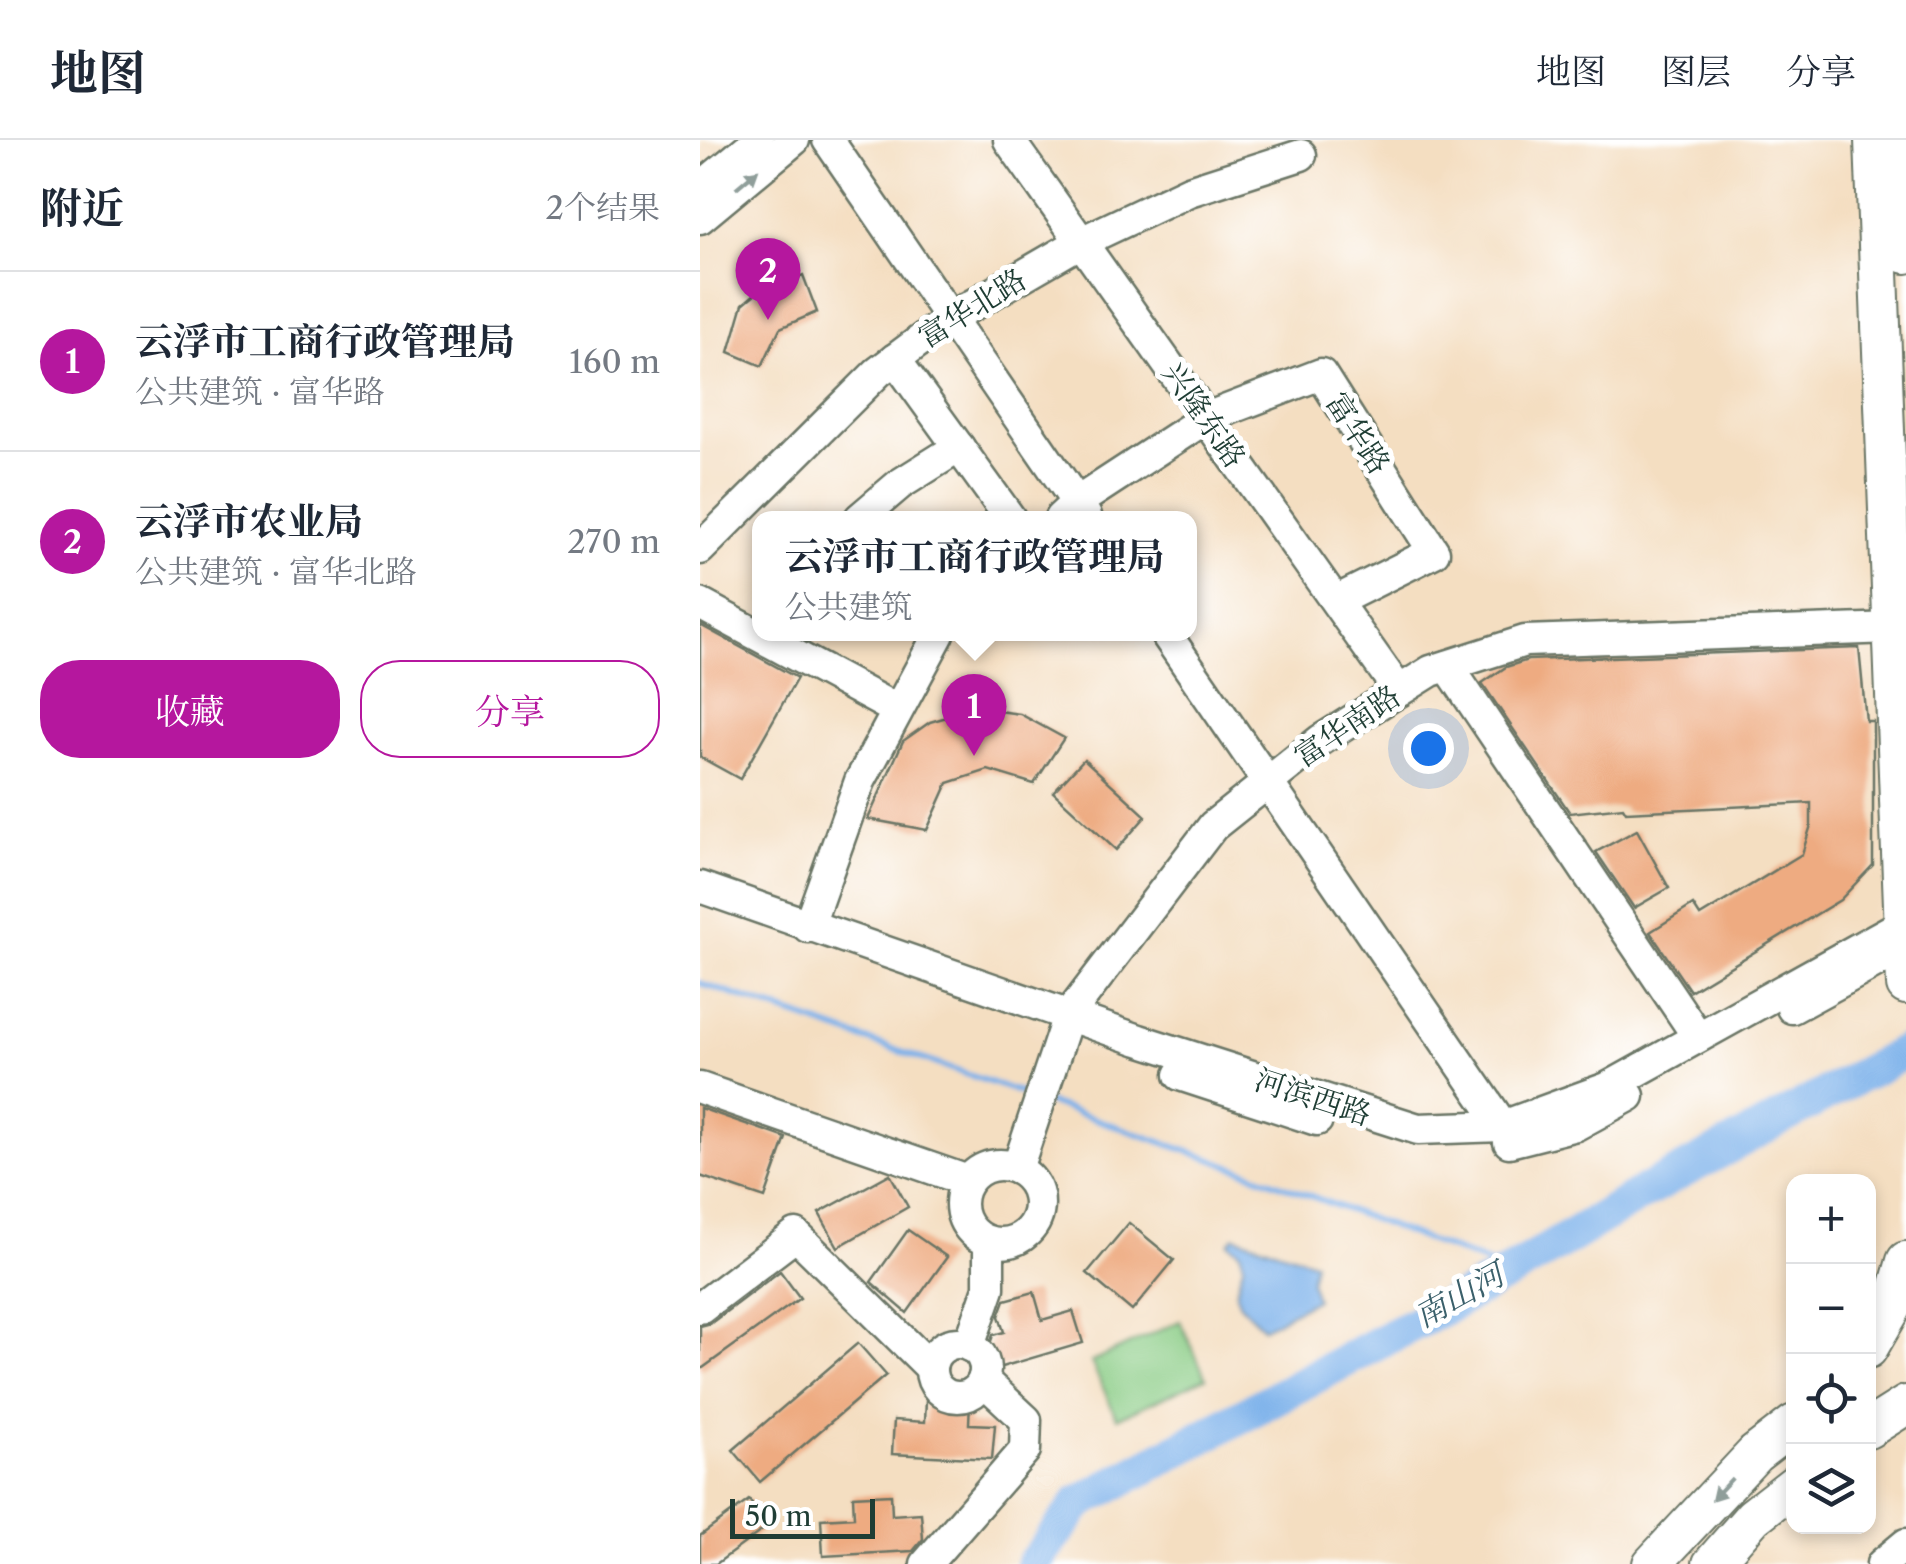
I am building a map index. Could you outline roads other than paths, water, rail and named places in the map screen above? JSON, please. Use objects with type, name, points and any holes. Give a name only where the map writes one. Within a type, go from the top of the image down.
[{"type":"main road","points":[[1874,140],[1906,985]]},
{"type":"main road","points":[[1901,140],[1906,254]]},
{"type":"main road","points":[[1876,1335],[1893,1306],[1906,1261]]},
{"type":"main road","points":[[1876,1362],[1906,1345]]},
{"type":"main road","points":[[1876,1423],[1906,1405]]},
{"type":"main road","points":[[1652,1564],[1755,1454],[1786,1430]]},
{"type":"main road","points":[[1718,1562],[1753,1517],[1786,1492]]},
{"type":"street","points":[[700,188],[758,140]]},
{"type":"street","points":[[700,218],[794,140]]},
{"type":"street","points":[[828,140],[950,318],[1073,511]]},
{"type":"street","name":"兴隆东路","points":[[1008,140],[1399,691]]},
{"type":"street","name":"富华北路","points":[[700,549],[896,359],[950,318],[1081,242],[1189,191],[1301,155]]},
{"type":"street","points":[[896,359],[1005,511]]},
{"type":"street","name":"富华路","points":[[1077,511],[1206,418],[1320,374],[1434,552],[1336,601]]},
{"type":"street","points":[[868,511],[900,484],[959,447]]},
{"type":"street","points":[[700,604],[752,630]]},
{"type":"street","name":"富华南路","points":[[1021,1159],[1061,1035],[1213,826],[1320,740],[1399,691],[1448,666],[1525,641],[1892,628]]},
{"type":"street","points":[[774,641],[897,710]]},
{"type":"street","points":[[808,927],[860,781],[935,641]]},
{"type":"street","points":[[1171,641],[1503,1126]]},
{"type":"street","points":[[1448,666],[1698,1037]]},
{"type":"street","name":"河滨西路","points":[[700,887],[808,927],[1061,1035],[1418,1129],[1503,1126],[1607,1088],[1698,1037],[1905,934]]},
{"type":"street","name":"河滨西路","points":[[700,908],[1265,1105],[1402,1144],[1499,1144],[1576,1124],[1905,934]]},
{"type":"street","points":[[700,1088],[968,1181]]},
{"type":"street","points":[[1021,1159],[1037,1192],[1038,1215],[1022,1237],[989,1242],[972,1232],[962,1215],[961,1196],[968,1181],[986,1168],[1021,1159]]},
{"type":"street","points":[[700,1308],[796,1235],[931,1368],[937,1387],[952,1396],[967,1396],[983,1380],[983,1360],[969,1346],[946,1346],[936,1354],[931,1368]]},
{"type":"street","points":[[969,1346],[989,1288],[989,1242]]},
{"type":"street","points":[[926,1564],[1025,1450],[1026,1420],[983,1380]]},
{"type":"street","points":[[1882,1564],[1906,1544]]},
{"type":"water","points":[[1234,1236],[1314,1262],[1310,1281],[1316,1299],[1264,1328],[1238,1300],[1237,1286],[1244,1264],[1240,1251],[1229,1243]]},
{"type":"waterway","points":[[700,983],[1030,1096]]},
{"type":"waterway","name":"南山河","points":[[1033,1564],[1080,1502],[1511,1272],[1646,1191],[1906,1051]]},
{"type":"waterway","points":[[1046,1102],[1245,1171],[1511,1272]]},
{"type":"place","name":"云浮市农业局","points":[[768,320]]},
{"type":"place","name":"云浮市工商行政管理局","points":[[974,756]]}]
